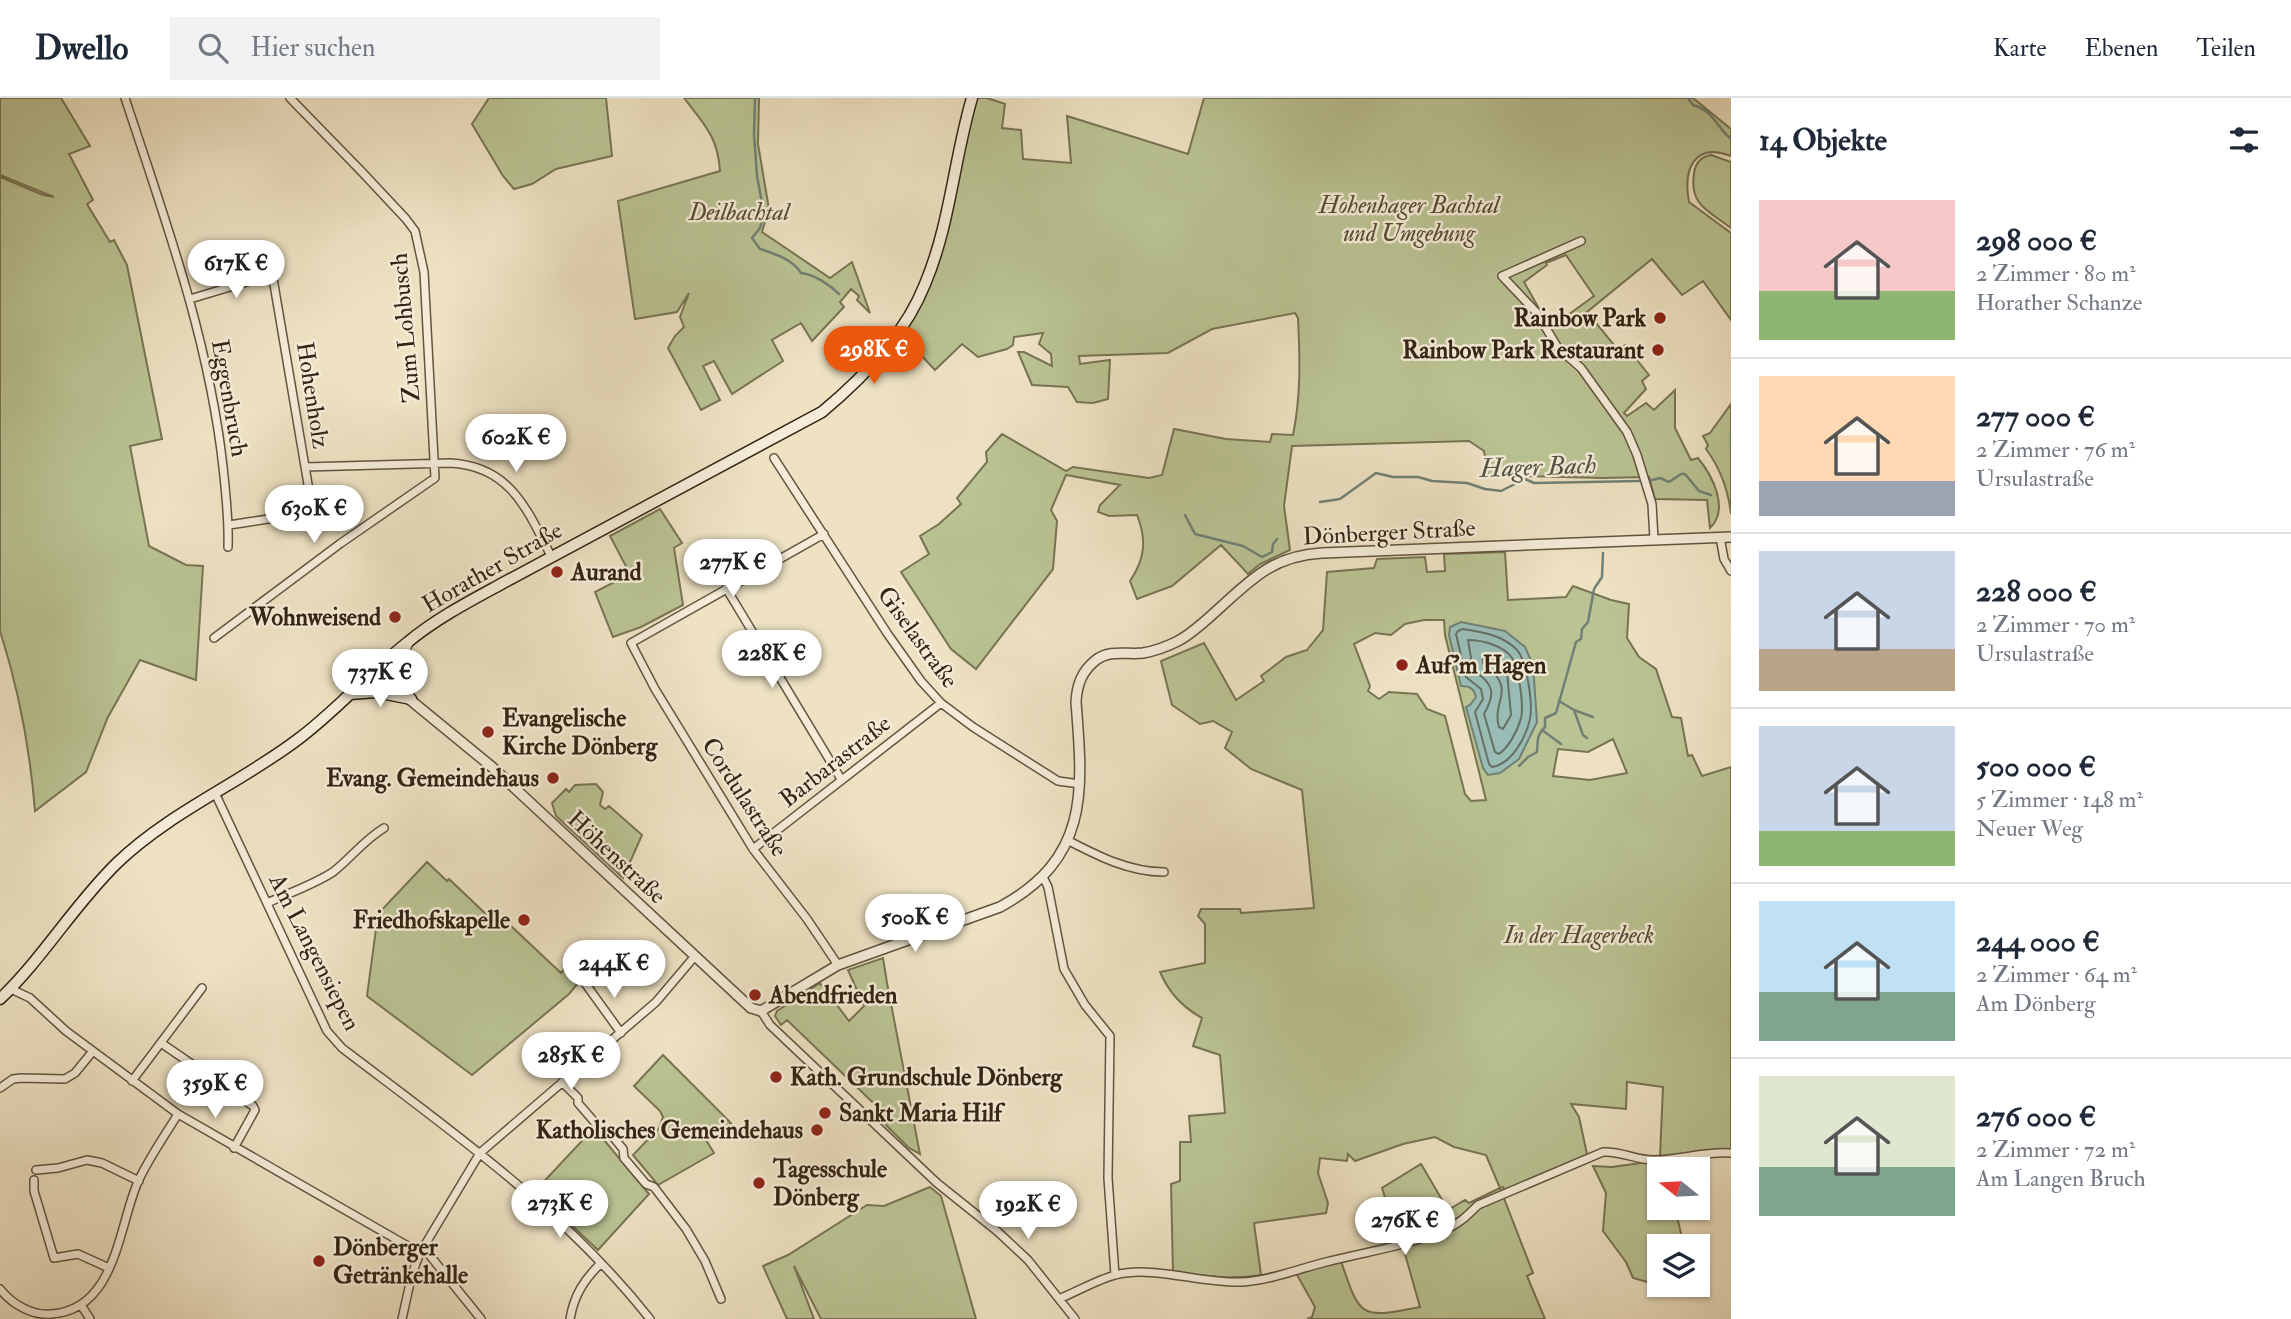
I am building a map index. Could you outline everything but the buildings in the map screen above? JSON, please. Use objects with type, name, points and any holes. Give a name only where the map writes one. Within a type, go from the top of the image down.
[{"type":"main road","name":"Horather Straße","points":[[0,999],[89,892],[120,861],[160,830],[301,737],[410,640],[451,612],[551,556],[746,455],[822,412],[849,390],[880,355],[925,286],[941,233],[972,98]]},
{"type":"main road","points":[[350,694],[376,692],[411,699]]},
{"type":"street","name":"Eggenbruch","points":[[125,98],[190,299],[215,407],[229,525],[228,547]]},
{"type":"street","name":"Zum Lohbusch","points":[[214,638],[341,543],[435,478],[424,272],[415,231],[362,172],[289,98]]},
{"type":"street","points":[[1581,241],[1502,276],[1537,313],[1558,348],[1581,368],[1627,432],[1652,504],[1654,539]]},
{"type":"street","name":"Hohenholz","points":[[229,525],[301,514],[307,508],[310,496],[268,249]]},
{"type":"street","points":[[190,299],[273,274]]},
{"type":"street","name":"Giselastraße","points":[[774,458],[887,633],[921,681],[941,703],[973,727],[1058,781],[1080,784]]},
{"type":"street","points":[[305,467],[465,464],[479,468],[512,488],[531,515],[551,556]]},
{"type":"street","points":[[824,534],[726,588],[841,779]]},
{"type":"street","points":[[1720,537],[1724,559],[1730,566]]},
{"type":"street","name":"Dönberger Straße","points":[[761,1011],[838,965],[1000,907],[1021,896],[1046,874],[1067,840],[1079,807],[1076,702],[1077,689],[1084,671],[1108,654],[1143,653],[1181,639],[1250,581],[1285,559],[1298,554],[1731,537]]},
{"type":"street","name":"Cordulastraße","points":[[726,588],[631,643],[655,689],[753,849],[807,919],[838,965]]},
{"type":"street","points":[[410,640],[399,662],[400,678],[411,699]]},
{"type":"street","name":"Höhenstraße","points":[[375,671],[492,767],[751,1008],[761,1011],[770,1025],[949,1193],[1028,1260],[1061,1298],[1075,1319]]},
{"type":"street","name":"Barbarastraße","points":[[753,849],[941,703]]},
{"type":"street","name":"Am Langensiepen","points":[[215,793],[327,1031],[342,1048],[480,1153],[570,1230],[650,1319]]},
{"type":"street","points":[[267,903],[331,873],[368,838],[384,828]]},
{"type":"street","points":[[1067,840],[1121,865],[1147,872],[1164,872]]},
{"type":"street","points":[[1046,874],[1064,969],[1085,1005],[1110,1036],[1108,1178],[1115,1275]]},
{"type":"street","points":[[402,1319],[412,1273],[422,1250],[480,1153],[656,1002],[695,956]]},
{"type":"street","points":[[585,983],[621,1033]]},
{"type":"street","points":[[132,1081],[202,988]]},
{"type":"street","points":[[11,989],[30,998],[93,1051],[178,1114],[234,1148],[422,1250],[481,1319]]},
{"type":"street","points":[[160,1043],[253,1107],[255,1110],[252,1118],[234,1148]]},
{"type":"street","points":[[0,1088],[13,1079],[65,1079],[75,1073],[93,1051]]},
{"type":"street","points":[[562,1082],[578,1098],[578,1103],[597,1125],[609,1132],[623,1149],[624,1158],[646,1184],[654,1187],[687,1229],[721,1300]]},
{"type":"street","points":[[0,1289],[18,1306],[45,1317],[62,1314],[81,1305],[97,1291],[109,1268],[139,1181],[178,1114]]},
{"type":"street","points":[[1061,1298],[1115,1275],[1170,1275],[1215,1282],[1268,1278],[1394,1246],[1446,1230],[1478,1205],[1603,1152],[1651,1160],[1717,1152],[1731,1153]]},
{"type":"street","points":[[36,1170],[58,1168],[87,1160],[102,1163],[139,1181]]},
{"type":"street","points":[[34,1180],[34,1191],[54,1258],[78,1254],[109,1268]]},
{"type":"street","points":[[570,1319],[578,1291],[601,1263]]},
{"type":"street","points":[[81,1305],[90,1319]]},
{"type":"green space","points":[[0,98],[61,98],[90,146],[69,154],[93,200],[87,204],[110,242],[114,240],[127,265],[162,439],[130,446],[149,546],[186,565],[203,566],[196,680],[140,660],[108,717],[86,772],[35,811],[23,720],[0,631],[0,177],[54,197],[0,175]]},
{"type":"green space","points":[[489,98],[606,98],[612,156],[556,169],[532,184],[514,189],[503,176],[472,124]]},
{"type":"green space","name":"Deilbachtal","points":[[684,98],[759,98],[758,144],[769,209],[762,232],[830,278],[852,262],[870,313],[857,300],[859,296],[851,289],[840,302],[844,307],[812,341],[801,323],[772,340],[783,361],[732,394],[714,361],[703,366],[720,400],[701,410],[668,348],[684,327],[680,317],[689,293],[677,312],[635,319],[618,201],[720,171],[713,140]]},
{"type":"green space","name":"Hohenhager Bachtal und Umgebung","points":[[976,98],[987,98],[1005,104],[1002,128],[1021,130],[1023,159],[1071,163],[1067,116],[1188,154],[1204,98],[1693,98],[1731,129],[1731,156],[1708,153],[1700,156],[1690,169],[1688,190],[1689,202],[1731,233],[1731,320],[1703,281],[1682,295],[1652,259],[1587,312],[1618,350],[1625,345],[1649,375],[1642,381],[1646,389],[1624,413],[1627,416],[1646,403],[1654,410],[1675,390],[1675,428],[1691,460],[1698,458],[1709,473],[1717,492],[1719,511],[1710,528],[1707,500],[1655,499],[1649,477],[1488,475],[1484,451],[1469,441],[1292,446],[1284,506],[1290,550],[1260,564],[1248,574],[1221,545],[1172,586],[1137,599],[1130,581],[1139,565],[1143,549],[1137,515],[1109,516],[1098,512],[1100,505],[1120,485],[1066,475],[1051,510],[1057,521],[1053,569],[976,669],[951,649],[901,572],[929,554],[920,536],[939,524],[961,504],[957,498],[987,462],[986,452],[1002,434],[1066,471],[1073,467],[1149,478],[1162,475],[1174,429],[1226,439],[1270,442],[1272,434],[1293,435],[1299,377],[1298,318],[1295,313],[1212,329],[1168,353],[1079,356],[1080,364],[1110,360],[1108,399],[1093,403],[1077,402],[1068,387],[1032,385],[1018,352],[1024,352],[1052,366],[1051,354],[1039,344],[1043,333],[1014,337],[1013,345],[1007,349],[978,357],[962,344],[935,370],[902,335],[913,316]],"holes":[[[1566,255],[1594,296],[1550,328],[1524,282],[1547,265],[1546,263]]]},
{"type":"green space","points":[[1711,155],[1731,162],[1731,228],[1708,212],[1695,193],[1693,185],[1696,167],[1701,159]]},
{"type":"green space","points":[[1731,404],[1731,514],[1723,480],[1706,449],[1708,445],[1703,436],[1710,433]]},
{"type":"green space","points":[[660,509],[682,543],[674,548],[683,605],[641,627],[613,637],[595,592],[630,574],[610,536]]},
{"type":"green space","name":"In der Hagerbeck","points":[[1505,552],[1508,600],[1566,597],[1573,586],[1629,604],[1627,638],[1639,657],[1656,669],[1672,717],[1681,718],[1688,756],[1692,755],[1702,776],[1731,767],[1731,1151],[1660,1157],[1663,1087],[1627,1082],[1626,1109],[1571,1104],[1579,1117],[1587,1154],[1582,1159],[1505,1191],[1503,1187],[1500,1188],[1486,1155],[1454,1147],[1435,1137],[1403,1144],[1355,1161],[1348,1154],[1347,1161],[1320,1158],[1318,1173],[1328,1203],[1326,1213],[1254,1223],[1261,1275],[1228,1277],[1173,1272],[1171,1184],[1180,1181],[1180,1142],[1191,1142],[1189,1116],[1225,1113],[1220,1055],[1193,1046],[1202,1018],[1177,999],[1160,972],[1205,963],[1205,924],[1198,916],[1201,909],[1240,909],[1241,913],[1314,908],[1302,790],[1251,769],[1225,748],[1232,732],[1213,721],[1200,724],[1172,705],[1161,661],[1204,643],[1236,700],[1264,681],[1261,676],[1286,657],[1307,650],[1323,630],[1327,572],[1374,568],[1377,559],[1425,557],[1427,572],[1445,571],[1444,554]],"holes":[[[1444,620],[1445,635],[1486,800],[1471,801],[1465,794],[1445,716],[1427,709],[1417,694],[1389,692],[1379,699],[1368,691],[1370,686],[1354,644],[1375,633],[1391,635],[1405,624]],[[1613,739],[1627,773],[1590,780],[1553,776],[1558,749],[1588,752]]]},
{"type":"green space","points":[[596,784],[603,792],[600,805],[605,809],[609,806],[642,835],[623,878],[556,816],[552,803],[566,789],[569,792],[575,785]]},
{"type":"green space","points":[[427,862],[488,916],[494,910],[561,973],[569,964],[578,983],[569,994],[472,1075],[367,996],[378,914]]},
{"type":"green space","points":[[883,958],[920,1154],[909,1148],[886,1125],[890,1119],[787,1020],[781,1025],[775,1016],[777,1011],[820,983],[849,1021],[864,1006],[848,970]]},
{"type":"green space","points":[[663,1055],[731,1123],[706,1140],[714,1153],[658,1185],[633,1155],[659,1128],[663,1117],[634,1086]]},
{"type":"green space","points":[[594,1128],[649,1194],[598,1250],[535,1191]]},
{"type":"green space","points":[[1647,1162],[1647,1220],[1678,1220],[1681,1234],[1647,1234],[1647,1282],[1633,1278],[1626,1262],[1603,1231],[1606,1193],[1593,1166],[1612,1167]]},
{"type":"green space","points":[[1421,1164],[1448,1210],[1465,1200],[1469,1203],[1500,1188],[1533,1273],[1527,1276],[1545,1319],[1307,1319],[1312,1317],[1315,1307],[1296,1273],[1341,1261],[1353,1294],[1365,1310],[1385,1313],[1420,1307],[1403,1247],[1433,1238],[1429,1233],[1401,1240],[1382,1188]]},
{"type":"green space","points":[[930,1187],[941,1196],[976,1319],[821,1319],[794,1266],[814,1319],[787,1319],[763,1266],[788,1255],[867,1205],[884,1206]]},
{"type":"water","points":[[1461,622],[1505,631],[1525,647],[1533,665],[1537,722],[1519,759],[1500,773],[1488,775],[1483,768],[1466,707],[1476,697],[1471,688],[1461,686],[1449,635],[1450,627]]},
{"type":"waterway","points":[[755,98],[757,176],[764,214],[760,228],[752,238],[760,249],[788,261],[801,273],[821,280],[839,294]]},
{"type":"waterway","points":[[1688,98],[1693,105],[1710,115],[1731,139]]},
{"type":"waterway","name":"Hager Bach","points":[[1731,431],[1731,450]]},
{"type":"waterway","name":"Hager Bach","points":[[1320,502],[1340,499],[1376,473],[1393,477],[1467,483],[1501,491],[1525,479],[1534,483],[1640,481]]},
{"type":"waterway","name":"Hager Bach","points":[[1648,481],[1660,478],[1669,482],[1685,474],[1699,491],[1711,495]]},
{"type":"waterway","name":"Hager Bach","points":[[1185,515],[1195,534],[1243,546],[1262,557],[1272,552],[1277,539]]},
{"type":"waterway","points":[[1519,766],[1537,752],[1545,718],[1556,713],[1576,642],[1581,639],[1582,629],[1588,622],[1594,589],[1602,577],[1603,553]]},
{"type":"waterway","points":[[1559,701],[1593,717]]},
{"type":"waterway","points":[[1574,710],[1583,735],[1587,738]]},
{"type":"waterway","points":[[1542,730],[1561,744]]},
{"type":"place","name":"Rainbow Park","points":[[1660,318]]},
{"type":"place","name":"Rainbow Park Restaurant","points":[[1658,350]]},
{"type":"place","name":"Aurand","points":[[557,572]]},
{"type":"place","name":"Wohnweisend","points":[[395,617]]},
{"type":"place","name":"Auf'm Hagen","points":[[1402,665]]},
{"type":"place","name":"Evangelische Kirche Dönberg","points":[[488,732]]},
{"type":"place","name":"Evang. Gemeindehaus","points":[[553,778]]},
{"type":"place","name":"Friedhofskapelle","points":[[524,920]]},
{"type":"place","name":"Abendfrieden","points":[[755,995]]},
{"type":"place","name":"Kath. Grundschule Dönberg","points":[[776,1077]]},
{"type":"place","name":"Sankt Maria Hilf","points":[[825,1113]]},
{"type":"place","name":"Katholisches Gemeindehaus","points":[[817,1130]]},
{"type":"place","name":"Tagesschule Dönberg","points":[[759,1183]]},
{"type":"place","name":"Dönberger Getränkehalle","points":[[319,1261]]}]
